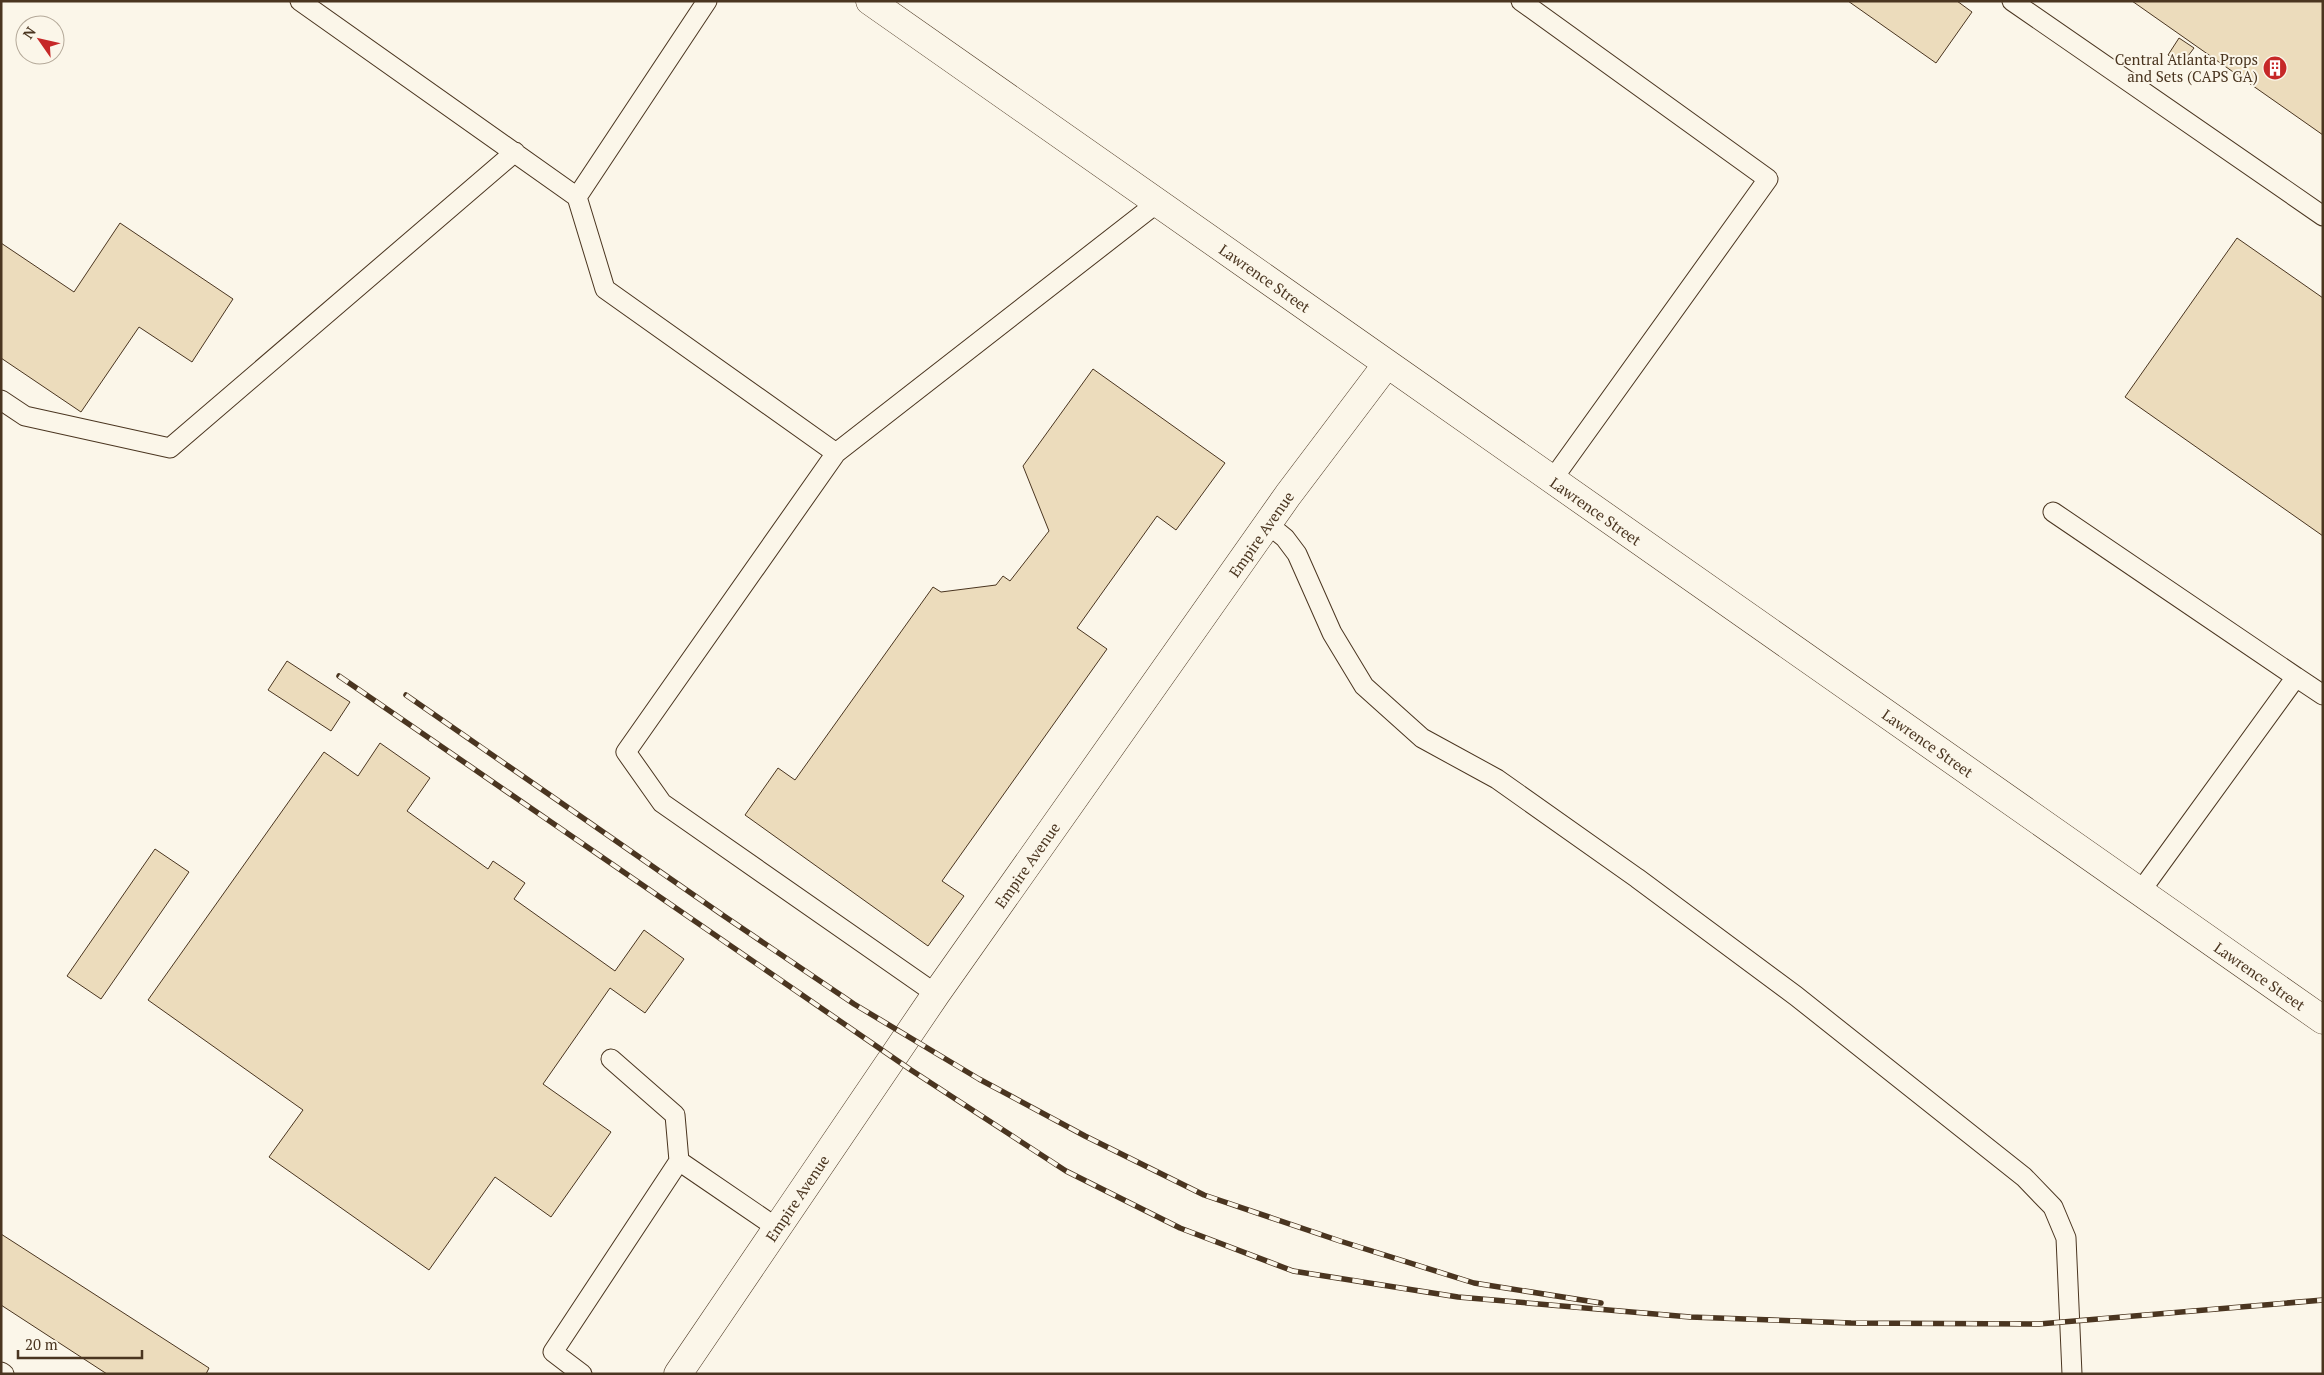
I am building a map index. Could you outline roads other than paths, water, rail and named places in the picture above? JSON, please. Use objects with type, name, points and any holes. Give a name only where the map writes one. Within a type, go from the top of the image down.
[{"type":"street","name":"Lawrence Street","points":[[870,1],[2323,1020]]},
{"type":"street","name":"Empire Avenue","points":[[678,1374],[936,994],[1268,524],[1387,364]]},
{"type":"lane","points":[[300,1],[577,197],[605,289],[836,453]]},
{"type":"lane","points":[[577,197],[708,1]]},
{"type":"lane","points":[[1521,1],[1768,179],[1552,480]]},
{"type":"lane","points":[[2012,1],[2323,216]]},
{"type":"lane","points":[[1,400],[26,416],[170,448],[514,152]]},
{"type":"lane","points":[[936,994],[662,803],[626,752],[836,453],[984,340],[1157,203]]},
{"type":"lane","points":[[2053,512],[2323,695]]},
{"type":"lane","points":[[1268,524],[1285,538],[1297,554],[1332,633],[1364,686],[1422,738],[1497,779],[1637,878],[1796,996],[2024,1176],[2053,1207],[2066,1238],[2072,1374]]},
{"type":"lane","points":[[2140,892],[2296,677]]},
{"type":"lane","points":[[558,1374],[553,1352],[679,1161],[675,1115],[611,1059]]},
{"type":"lane","points":[[679,1161],[777,1228]]},
{"type":"lane","points":[[553,1352],[582,1374]]},
{"type":"railway","points":[[339,676],[911,1070],[1066,1171],[1180,1228],[1293,1271],[1458,1297],[1690,1317],[1851,1323],[2039,1324],[2323,1300]]},
{"type":"railway","points":[[406,695],[854,1004],[979,1079],[1085,1136],[1204,1195],[1340,1241],[1474,1283],[1601,1303]]},
{"type":"place","name":"Central Atlanta Props and Sets (CAPS GA)","points":[[2275,68]]}]
